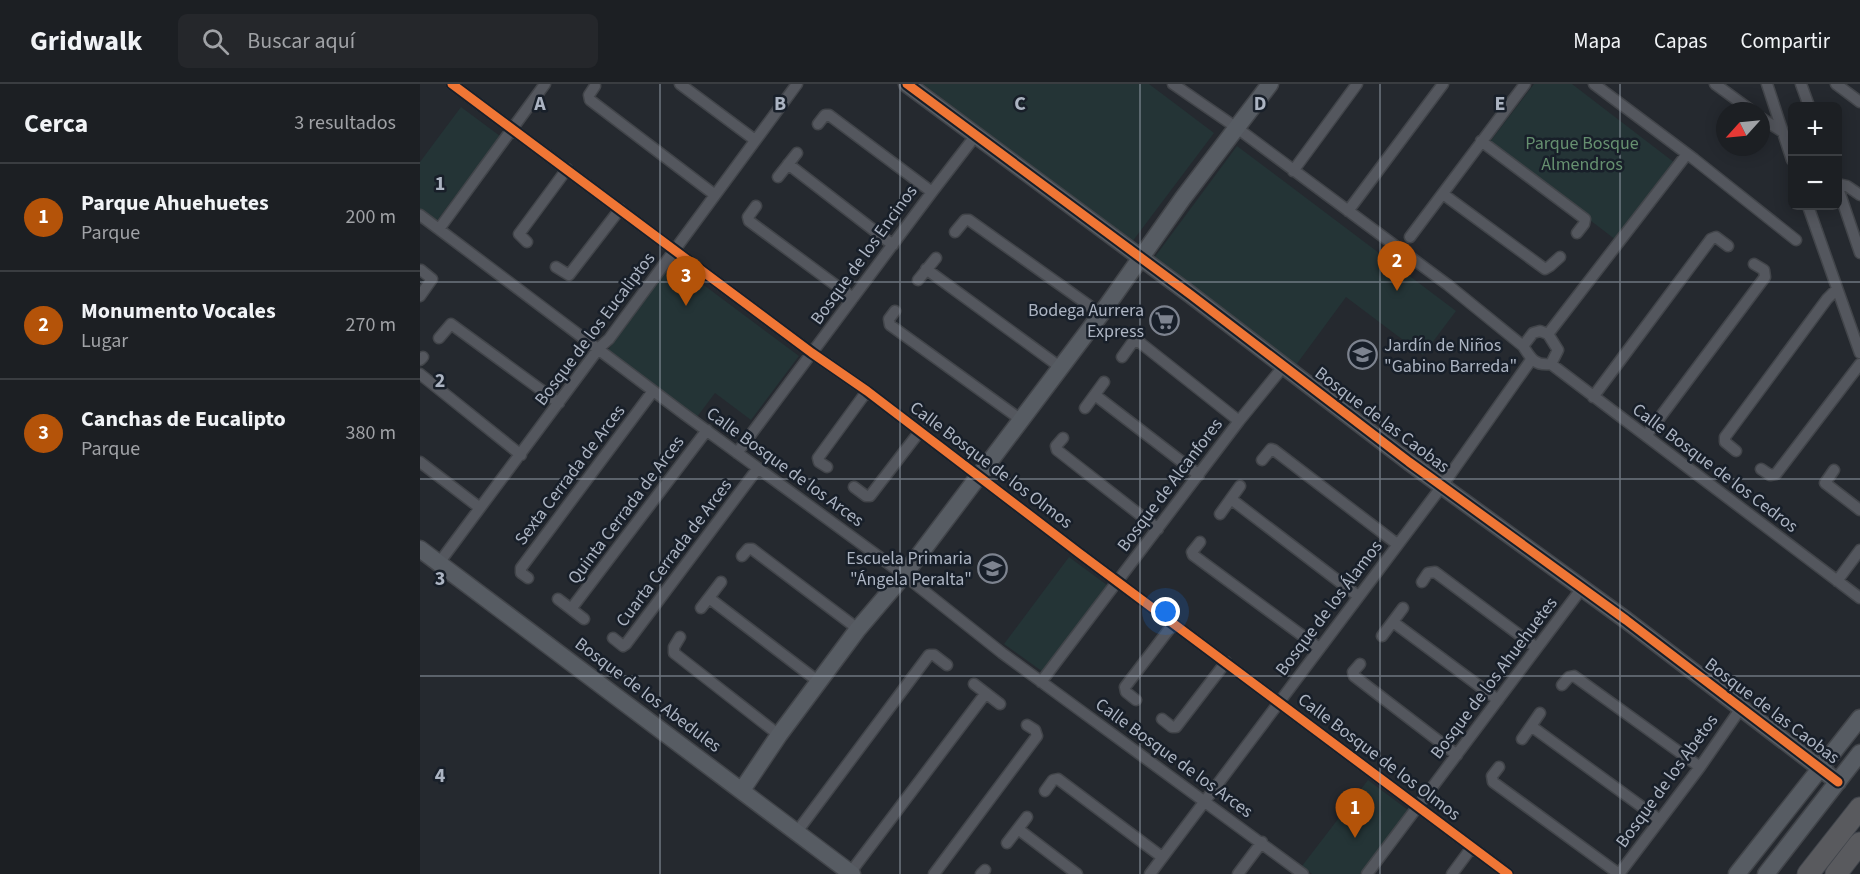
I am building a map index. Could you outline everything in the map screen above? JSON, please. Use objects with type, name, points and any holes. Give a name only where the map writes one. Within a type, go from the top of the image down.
[{"type":"highway","points":[[1808,874],[1860,808]]},
{"type":"highway","points":[[1836,874],[1860,843]]},
{"type":"street","name":"Calle Bosque de los Olmos","points":[[453,84],[867,391],[1508,874]]},
{"type":"street","points":[[439,229],[544,84]]},
{"type":"street","points":[[680,84],[755,140]]},
{"type":"street","name":"Bosque de las Caobas","points":[[907,84],[1838,782]]},
{"type":"street","points":[[1173,84],[1237,128],[1448,285],[1523,346],[1531,360],[1542,365],[1551,363],[1558,350],[1548,334],[1540,331],[1533,333],[1523,346]]},
{"type":"street","points":[[742,790],[779,735],[858,629],[904,574],[1101,314],[1270,84]]},
{"type":"street","points":[[1293,171],[1357,84]]},
{"type":"street","points":[[1348,211],[1443,84]]},
{"type":"street","points":[[1410,237],[1525,84]]},
{"type":"street","points":[[1594,84],[1796,240]]},
{"type":"street","points":[[1715,84],[1740,102]]},
{"type":"street","points":[[1767,84],[1791,156]]},
{"type":"street","points":[[1801,84],[1808,102]]},
{"type":"street","points":[[1836,84],[1860,102]]},
{"type":"street","points":[[595,86],[589,95],[590,100],[714,195]]},
{"type":"street","name":"Bosque de los Eucaliptos","points":[[439,563],[675,250],[791,86]]},
{"type":"street","points":[[818,124],[829,115],[932,192]]},
{"type":"street","points":[[1770,124],[1783,132]]},
{"type":"street","name":"Bosque de los Encinos","points":[[737,453],[976,135]]},
{"type":"street","points":[[1481,141],[1585,219],[1577,233]]},
{"type":"street","points":[[778,177],[797,153]]},
{"type":"street","points":[[1548,334],[1687,154]]},
{"type":"street","points":[[788,165],[893,245]]},
{"type":"street","points":[[527,242],[519,234],[567,169]]},
{"type":"street","points":[[1842,186],[1847,186],[1860,195]]},
{"type":"street","points":[[1443,194],[1545,269],[1560,256]]},
{"type":"street","points":[[1842,198],[1860,253]]},
{"type":"street","points":[[756,206],[748,217],[749,221],[853,298]]},
{"type":"street","points":[[556,267],[569,276],[620,209]]},
{"type":"street","points":[[1809,210],[1860,353]]},
{"type":"street","name":"Calle Bosque de los Arces","points":[[420,215],[653,391],[904,574],[1041,682],[1303,874]]},
{"type":"street","points":[[955,232],[965,220],[969,220],[1101,314]]},
{"type":"street","points":[[1593,397],[1712,239],[1716,237],[1728,246]]},
{"type":"street","points":[[918,280],[936,258]]},
{"type":"street","points":[[1646,436],[1765,277],[1764,270],[1754,264]]},
{"type":"street","points":[[926,269],[1060,367]]},
{"type":"street","points":[[420,296],[432,279],[421,270]]},
{"type":"street","points":[[1736,450],[1725,441],[1725,437],[1827,299],[1837,289]]},
{"type":"street","points":[[895,311],[889,319],[890,325],[1020,419]]},
{"type":"street","points":[[439,338],[451,324],[560,403]]},
{"type":"street","points":[[1122,357],[1132,343],[1138,341],[1239,422]]},
{"type":"street","name":"Bosque de los Álamos","points":[[1150,874],[1319,648],[1354,593],[1442,486],[1531,360]]},
{"type":"street","name":"Calle Bosque de los Cedros","points":[[1551,363],[1860,598]]},
{"type":"street","points":[[1761,469],[1770,475],[1776,474],[1860,364]]},
{"type":"street","name":"Bosque de Alcanfores","points":[[1041,682],[1283,367]]},
{"type":"street","points":[[420,374],[520,455]]},
{"type":"street","points":[[1085,408],[1104,382]]},
{"type":"street","name":"Sexta Cerrada de Arces","points":[[528,578],[521,573],[521,568],[653,391]]},
{"type":"street","points":[[827,467],[819,462],[818,458],[867,391]]},
{"type":"street","points":[[1095,395],[1199,475]]},
{"type":"street","name":"Quinta Cerrada de Arces","points":[[571,609],[707,430]]},
{"type":"street","points":[[854,487],[868,497],[870,496],[920,431]]},
{"type":"street","points":[[1063,438],[1056,446],[1057,450],[1158,529]]},
{"type":"street","points":[[1262,460],[1269,451],[1274,450],[1394,542]]},
{"type":"street","points":[[420,462],[480,508]]},
{"type":"street","name":"Cuarta Cerrada de Arces","points":[[613,638],[620,645],[626,644],[758,468]]},
{"type":"street","points":[[1834,470],[1826,483],[1860,510]]},
{"type":"street","points":[[1220,514],[1240,486]]},
{"type":"street","points":[[1231,499],[1354,593]]},
{"type":"street","points":[[1200,542],[1192,555],[1319,648]]},
{"type":"street","name":"Bosque de los Abedules","points":[[420,549],[851,873]]},
{"type":"street","points":[[742,556],[748,549],[752,549],[858,629]]},
{"type":"street","points":[[1837,581],[1860,550]]},
{"type":"street","points":[[1422,582],[1428,573],[1435,572],[1537,648]]},
{"type":"street","points":[[701,608],[721,582]]},
{"type":"street","name":"Bosque de los Ahuehuetes","points":[[1367,874],[1582,588]]},
{"type":"street","points":[[709,598],[819,682]]},
{"type":"street","name":"Quinta Cerrada de Arces","points":[[558,599],[584,619]]},
{"type":"street","points":[[1382,636],[1403,608]]},
{"type":"street","points":[[1393,622],[1498,700]]},
{"type":"street","points":[[1136,700],[1126,692],[1125,687],[1174,623]]},
{"type":"street","points":[[680,637],[674,647],[674,653],[779,735]]},
{"type":"street","points":[[796,833],[929,656],[934,655],[947,665]]},
{"type":"street","points":[[1162,719],[1172,727],[1176,727],[1227,662]]},
{"type":"street","points":[[1360,664],[1353,672],[1354,676],[1457,755]]},
{"type":"street","points":[[1562,685],[1569,677],[1574,676],[1700,767]]},
{"type":"street","points":[[974,684],[1000,704]]},
{"type":"street","points":[[851,873],[986,693]]},
{"type":"street","name":"Bosque de los Abetos","points":[[1619,874],[1700,767],[1741,708]]},
{"type":"street","points":[[1522,739],[1540,713]]},
{"type":"street","points":[[1737,874],[1860,718]]},
{"type":"street","points":[[934,874],[1037,736],[1035,730],[1027,725]]},
{"type":"street","points":[[1531,726],[1660,820]]},
{"type":"street","points":[[1766,874],[1860,753]]},
{"type":"street","points":[[1499,767],[1492,776],[1493,782],[1619,874]]},
{"type":"street","points":[[1045,791],[1053,780],[1058,779],[1162,857]]},
{"type":"street","points":[[1006,843],[1027,817]]},
{"type":"street","points":[[1018,829],[1077,874]]},
{"type":"street","points":[[1238,874],[1262,842]]},
{"type":"street","points":[[1452,874],[1472,847]]},
{"type":"green space","points":[[923,84],[1149,84],[1214,133],[1132,242]]},
{"type":"green space","name":"Parque Bosque Almendros","points":[[1534,84],[1572,84],[1675,163],[1616,240],[1489,143]]},
{"type":"green space","points":[[461,107],[500,136],[436,222],[420,211],[420,162]]},
{"type":"green space","points":[[1237,146],[1456,311],[1423,355],[1346,297],[1296,365],[1154,258]]},
{"type":"green space","points":[[673,262],[799,356],[751,420],[715,393],[697,417],[608,350]]},
{"type":"green space","points":[[1069,557],[1107,585],[1043,672],[1004,644]]},
{"type":"green space","points":[[1368,780],[1408,810],[1360,874],[1312,874],[1302,866]]},
{"type":"cycle path","points":[[452,84],[812,353],[867,391],[1079,553],[1508,874]]},
{"type":"cycle path","points":[[907,84],[1191,295],[1409,462],[1626,620],[1838,782]]},
{"type":"place","name":"Monumento Vocales","points":[[1397,291]]},
{"type":"place","name":"Canchas de Eucalipto","points":[[686,306]]},
{"type":"place","name":"Bodega Aurrera Express","points":[[1165,320]]},
{"type":"place","name":"Jardín de Niños \"Gabino Barreda\"","points":[[1363,355]]},
{"type":"place","name":"Escuela Primaria \"Ángela Peralta\"","points":[[993,568]]},
{"type":"place","name":"Parque Ahuehuetes","points":[[1355,838]]}]
